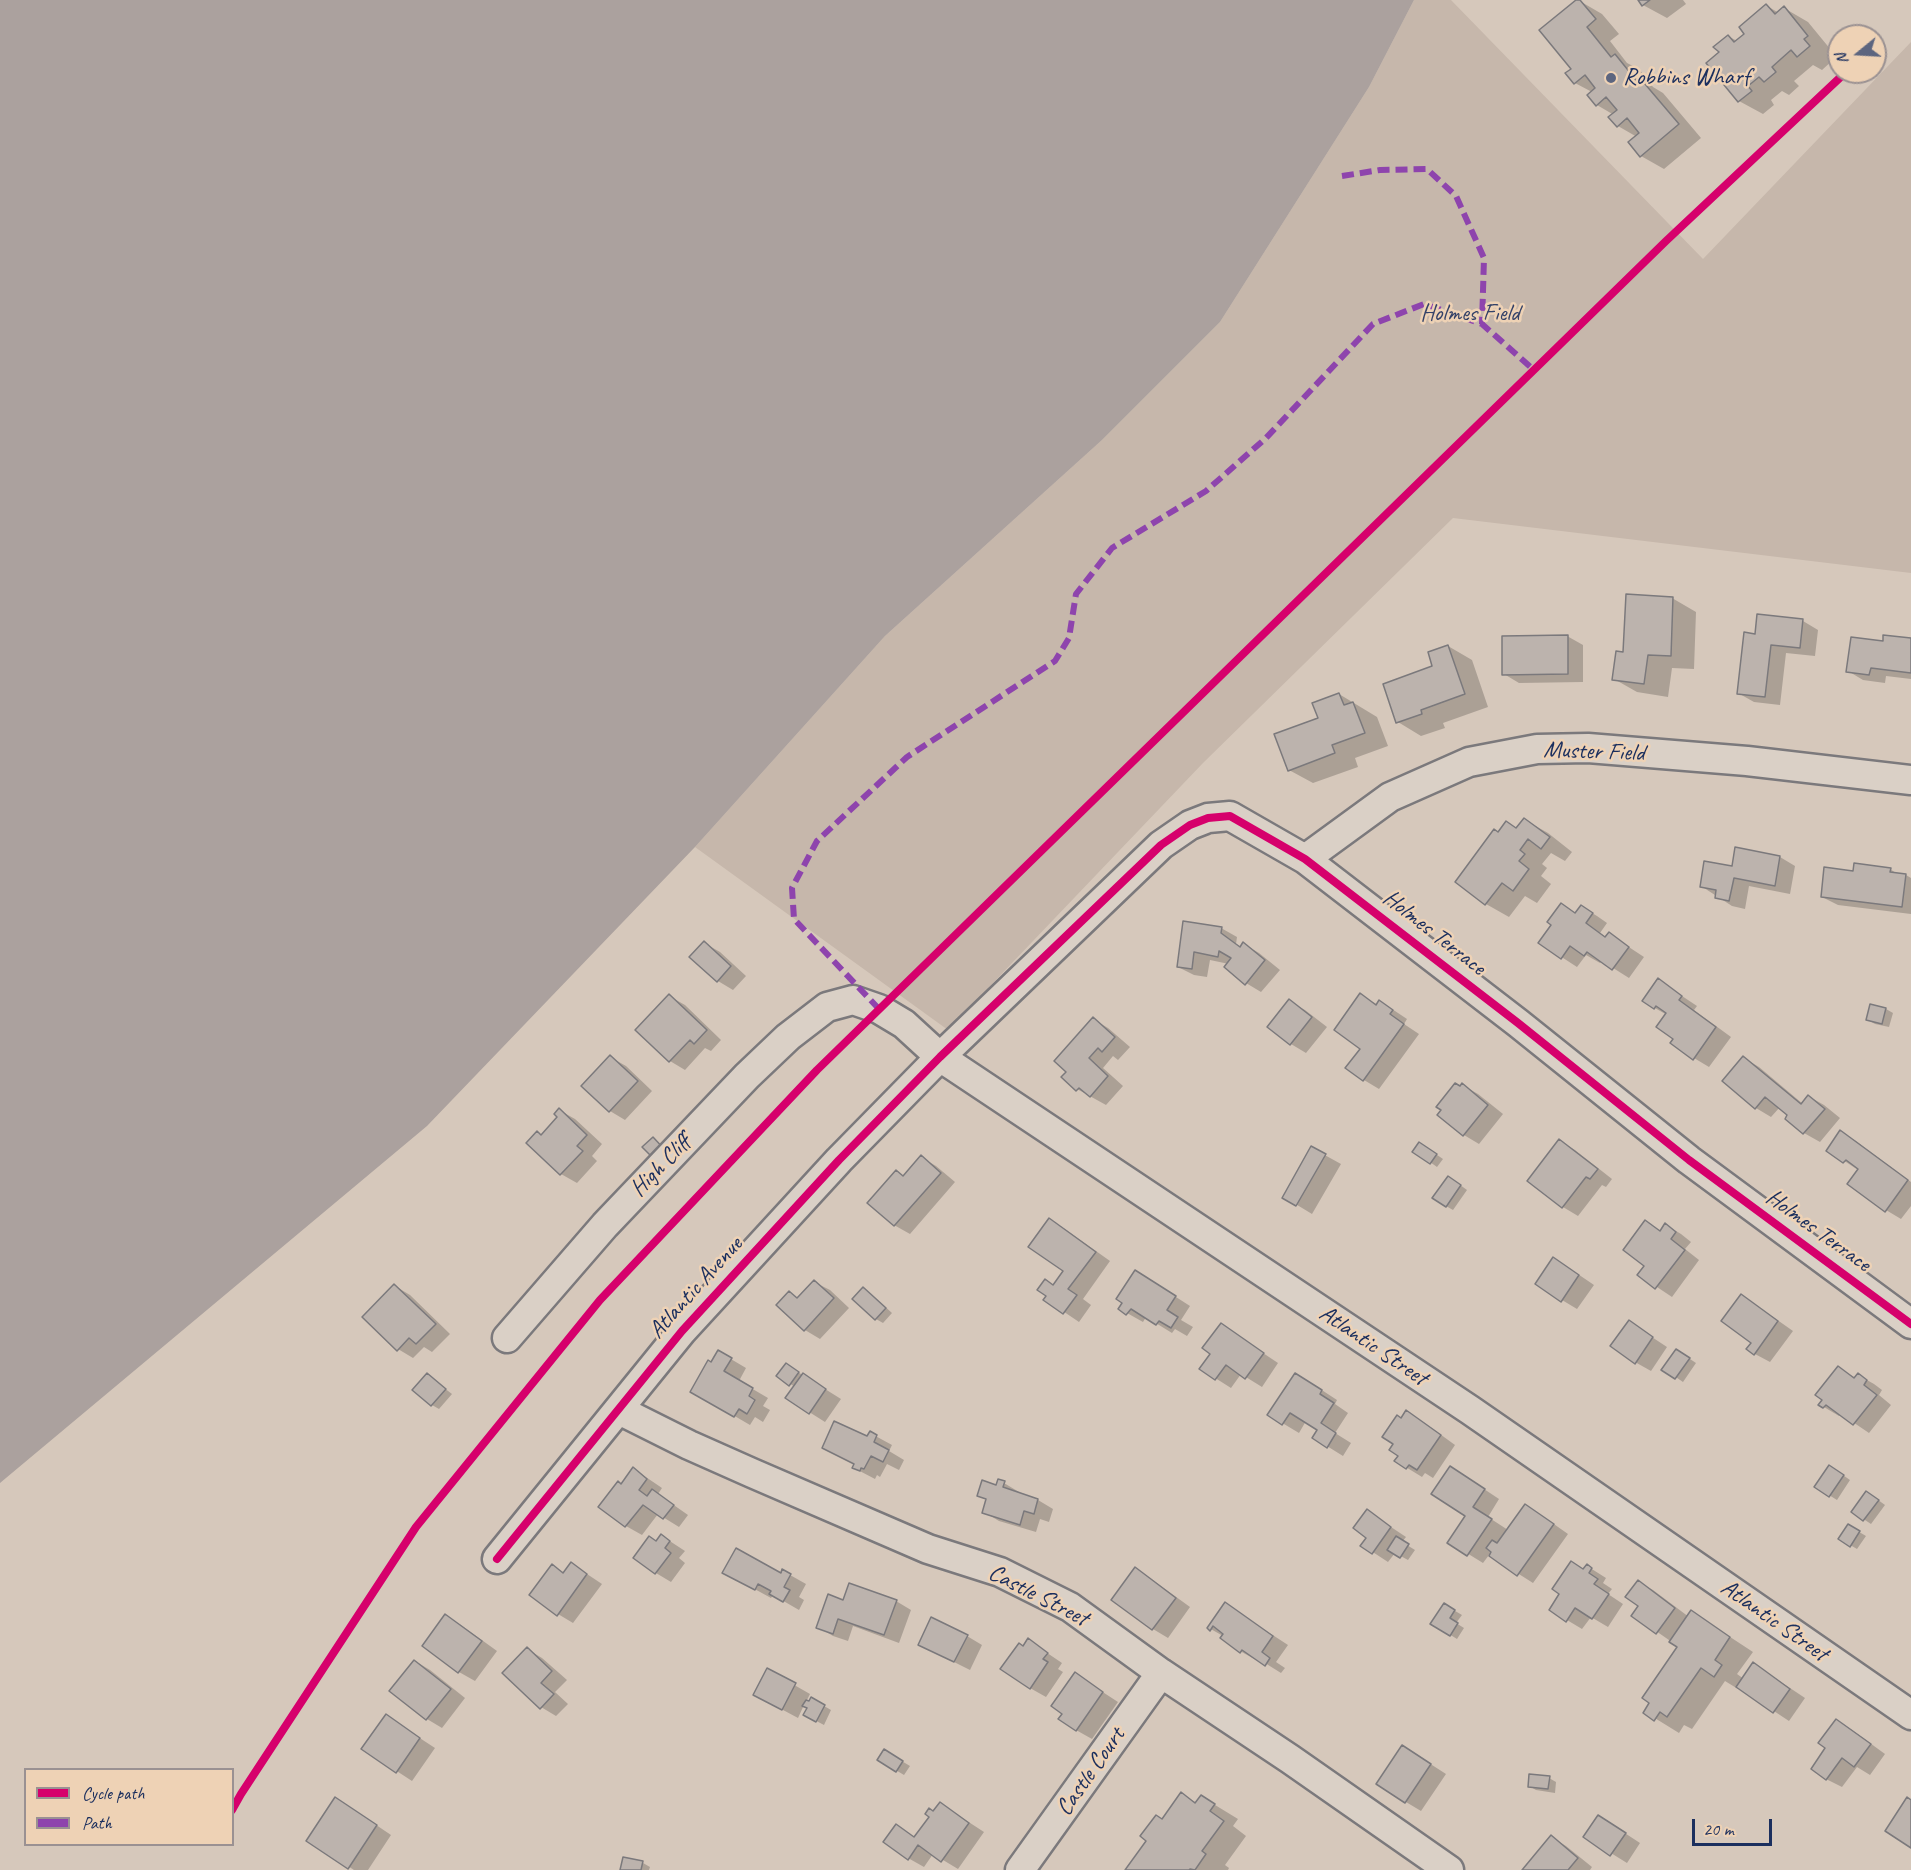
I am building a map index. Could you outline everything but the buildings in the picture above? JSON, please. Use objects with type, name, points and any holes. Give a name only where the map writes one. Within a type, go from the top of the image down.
[{"type":"street","name":"Muster Field","points":[[1305,859],[1390,797],[1469,762],[1537,749],[1587,748],[1713,758],[1911,780]]},
{"type":"street","name":"Holmes Terrace","points":[[940,1057],[1161,844],[1190,825],[1208,818],[1230,816],[1305,859],[1518,1023],[1689,1160],[1911,1324]]},
{"type":"street","name":"Atlantic Street","points":[[827,1007],[853,1000],[879,1010],[904,1024],[940,1057],[1469,1410],[1911,1715]]},
{"type":"street","name":"High Cliff","points":[[507,1338],[605,1225],[732,1092],[788,1037],[827,1007]]},
{"type":"street","name":"Atlantic Avenue","points":[[497,1559],[697,1315],[839,1160],[940,1057]]},
{"type":"street","name":"Castle Street","points":[[619,1410],[762,1478],[928,1549],[1000,1572],[1070,1607],[1161,1673],[1290,1759],[1449,1870]]},
{"type":"street","name":"Castle Court","points":[[1020,1870],[1161,1673]]},
{"type":"green space","name":"Holmes Field","points":[[1414,0],[1451,0],[1703,259],[1871,84],[1887,84],[1887,67],[1911,42],[1911,573],[1453,518],[1203,763],[948,1030],[695,847],[885,636],[1102,440],[1220,322],[1369,87]]},
{"type":"shaded area","points":[[0,0],[1414,0],[1369,87],[1220,322],[1102,440],[885,636],[695,847],[427,1126],[0,1483]]},
{"type":"marked path","points":[[1342,176],[1380,170],[1427,169],[1456,196],[1484,258],[1482,324]]},
{"type":"marked path","points":[[879,1009],[794,919],[792,888],[817,841],[907,757],[1055,661],[1069,638],[1076,594],[1112,548],[1206,491],[1266,438],[1373,324],[1424,304],[1482,324],[1534,370]]},
{"type":"cycle path","points":[[234,1806],[416,1527],[600,1300],[817,1070],[1666,241],[1833,84]]},
{"type":"cycle path","points":[[497,1559],[682,1331],[839,1160],[940,1057],[1161,845],[1190,825],[1208,818],[1230,816],[1305,859],[1518,1023],[1689,1160],[1911,1324]]},
{"type":"place","name":"Robbins Wharf","points":[[1611,78]]}]
